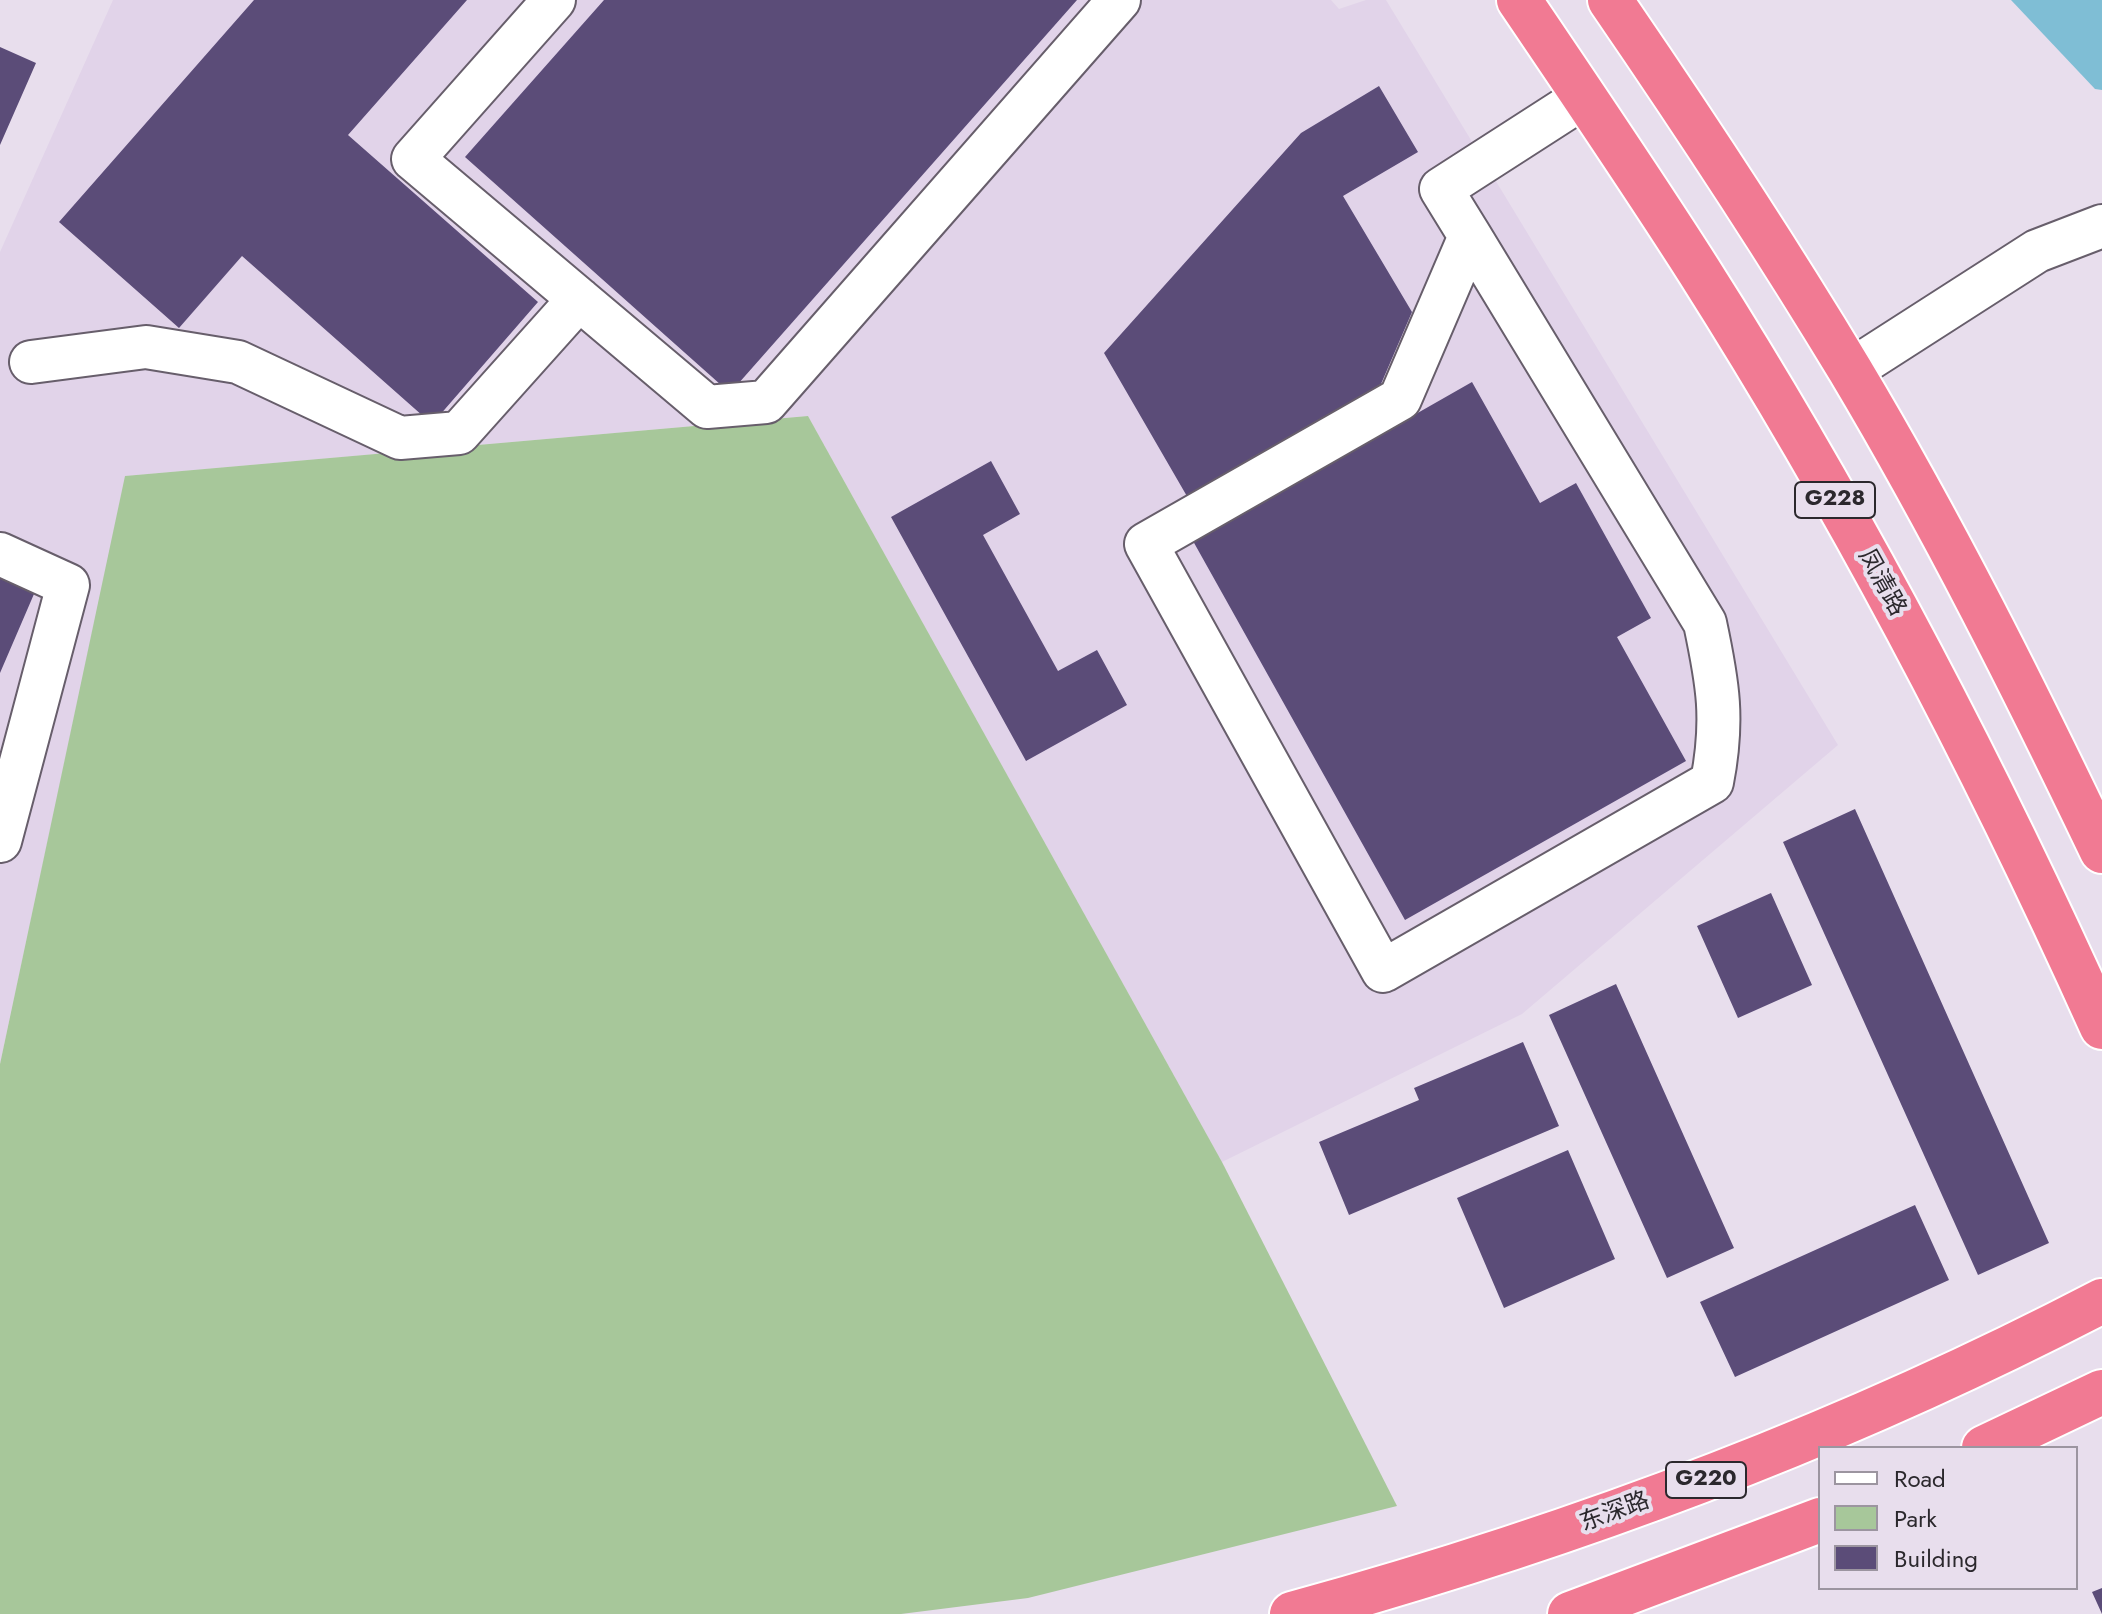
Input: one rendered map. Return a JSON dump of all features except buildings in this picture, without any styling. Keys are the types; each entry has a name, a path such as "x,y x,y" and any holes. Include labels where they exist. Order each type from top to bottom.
{"highway":[{"name":"凤清路","path":"1519,0 1700,273 1866,554 2039,887 2102,1027"},
{"name":"G228","path":"1610,0 1764,231 1850,371 2001,644 2102,851"},
{"name":"东深路","path":"1292,1614 1431,1576 1588,1524 1741,1467 1891,1404 2102,1301"},
{"path":"1988,1446 2102,1392"},
{"path":"1570,1614 1818,1521"}],"lane":[{"path":"554,0 413,159 707,407 766,402 1119,0"},
{"path":"1470,236 1400,399 1146,544 1383,971 1712,782 1721,735 1717,682 1705,623 1470,236 1441,189 1584,97"},
{"path":"1850,371 2037,251 2102,226"},
{"path":"31,362 146,347 238,362 400,438 459,433 579,299"},
{"path":"0,554 68,585 11,754 0,841"}],"shaded area":[{"path":"113,0 1331,0 1339,9 1366,0 1386,0 1838,745 1522,1014 1222,1162 808,416 126,476 0,1064 0,252"}],"green space":[{"path":"808,416 1222,1162 1397,1506 1028,1598 901,1614 0,1614 0,1064 125,476"}],"water":[{"path":"2011,0 2102,0 2102,90 2095,89"}]}
